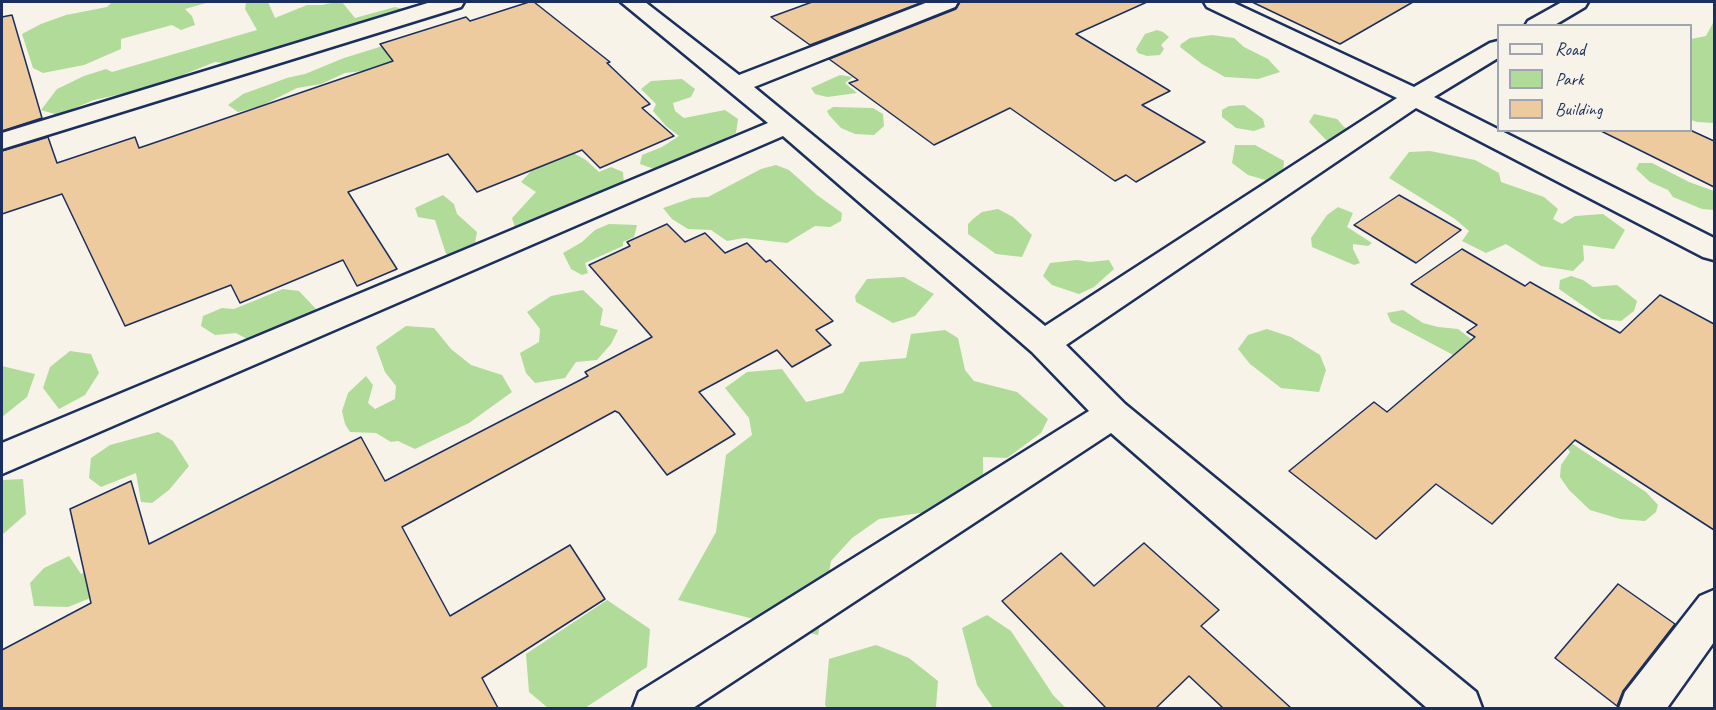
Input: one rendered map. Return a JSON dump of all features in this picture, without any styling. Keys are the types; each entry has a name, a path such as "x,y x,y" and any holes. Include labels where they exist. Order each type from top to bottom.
{"street":[{"path":"2,141 453,2"},
{"path":"632,2 786,125 1044,343 1113,414 1460,708"},
{"path":"736,85 947,2"},
{"path":"1215,2 1415,97 1714,250"},
{"path":"1539,24 1577,2"},
{"path":"1044,343 1415,97 1497,49"},
{"path":"2,459 786,125"},
{"path":"669,704 1113,414"},
{"path":"1641,708 1714,609"}],"green space":[{"path":"112,2 210,2 185,9 192,16 195,25 181,30 172,25 121,39 121,49 84,65 43,73 33,68 22,34 66,15 107,7"},
{"path":"246,2 268,2 275,18 307,5 336,2 342,2 355,18 395,7 407,10 404,26 389,31 380,25 241,65 215,62 185,74 179,84 151,93 135,91 94,100 58,115 41,110 57,89 84,76 106,69 112,72 257,30 245,9"},
{"path":"1714,21 1714,123 1692,120 1692,39 1706,36"},
{"path":"1157,30 1169,37 1161,45 1164,49 1160,55 1147,56 1138,53 1136,49 1145,34"},
{"path":"1212,35 1234,38 1244,47 1268,59 1280,72 1258,79 1225,77 1202,64 1180,47 1190,38"},
{"path":"434,37 366,78 362,71 345,73 321,84 297,88 261,106 238,112 228,105 243,94 305,74 344,58 389,44"},
{"path":"840,75 853,77 845,83 857,93 827,97 815,94 811,88"},
{"path":"682,79 695,89 691,97 673,103 675,111 684,118 725,110 738,119 736,133 726,138 731,144 657,170 640,164 642,155 662,147 679,136 666,126 653,111 656,104 641,89 651,81"},
{"path":"1244,105 1263,119 1265,127 1254,131 1236,128 1222,117 1222,110 1229,106"},
{"path":"833,107 873,108 883,114 884,126 874,135 855,134 841,128 829,115 827,111"},
{"path":"1314,114 1337,119 1344,127 1363,135 1339,144 1326,140 1309,122"},
{"path":"1235,145 1255,145 1284,161 1283,173 1269,181 1248,175 1232,163"},
{"path":"577,149 575,154 599,172 611,167 623,172 624,184 517,234 512,218 536,192 521,182 533,169"},
{"path":"1430,151 1475,160 1499,173 1501,182 1544,197 1558,209 1553,219 1562,224 1575,216 1603,214 1625,230 1614,249 1583,245 1584,260 1573,271 1541,266 1506,244 1486,253 1462,241 1469,231 1455,219 1389,178 1409,152"},
{"path":"1639,163 1652,163 1689,182 1714,191 1714,210 1702,209 1673,197 1668,190 1650,182 1636,169"},
{"path":"776,165 789,170 842,213 841,221 830,227 815,226 787,243 744,238 727,241 711,230 688,229 672,219 663,208 692,198 708,197 761,169"},
{"path":"443,195 454,204 457,214 477,232 474,249 460,257 446,254 435,220 418,217 415,208"},
{"path":"1338,207 1353,213 1347,227 1372,243 1368,246 1353,244 1360,263 1354,265 1312,247 1311,238 1327,215"},
{"path":"998,209 1013,217 1032,235 1022,257 996,254 968,234 968,224 973,219 982,212"},
{"path":"609,224 637,225 634,237 623,242 623,246 585,263 588,273 582,275 571,269 563,253 582,242 595,230"},
{"path":"1077,260 1090,262 1109,260 1114,269 1094,287 1079,294 1052,285 1043,276 1050,263"},
{"path":"1571,276 1593,287 1617,285 1637,301 1634,311 1621,321 1602,319 1559,289 1560,280"},
{"path":"904,277 934,294 915,316 893,323 856,302 855,296 867,279"},
{"path":"283,289 299,291 316,309 302,326 249,340 236,333 215,335 201,326 203,316 222,308 234,309"},
{"path":"583,290 603,309 600,325 618,330 611,344 597,360 576,362 565,378 535,383 526,373 520,353 539,342 540,329 527,312 551,296"},
{"path":"1403,310 1423,323 1458,329 1488,352 1457,357 1391,322 1387,313"},
{"path":"406,326 434,328 451,349 471,365 502,375 512,392 469,423 415,449 398,441 391,442 376,433 350,432 345,424 342,411 348,393 366,376 373,385 368,403 375,409 395,399 396,386 385,372 376,347"},
{"path":"1267,329 1291,337 1320,355 1326,370 1319,392 1281,388 1250,364 1238,349 1248,335"},
{"path":"945,330 958,338 965,370 974,381 1017,392 1048,419 1041,433 1007,458 983,457 984,521 920,513 879,519 852,538 831,561 818,635 678,600 716,532 726,455 752,435 749,418 725,388 747,372 782,369 806,402 843,393 860,362 906,358 911,334"},
{"path":"70,351 91,354 99,373 85,395 59,409 43,388 50,367"},
{"path":"2,366 35,374 27,397 2,417"},
{"path":"158,432 173,441 189,466 169,490 152,503 141,502 136,473 101,487 89,478 91,458 110,445"},
{"path":"1568,441 1646,492 1658,505 1656,512 1645,521 1620,519 1590,510 1569,490 1560,477 1561,465 1570,452 1566,446"},
{"path":"23,479 26,514 2,535 2,480"},
{"path":"69,556 81,574 109,562 108,591 68,607 34,606 30,583 44,568"},
{"path":"607,600 650,629 647,667 585,708 548,708 529,692 526,654"},
{"path":"987,615 1011,631 1053,695 1066,708 993,708 977,685 962,628"},
{"path":"876,645 909,658 938,681 936,707 827,708 825,705 829,659"}],"building":[{"path":"534,2 610,62 607,63 650,104 642,108 674,136 600,168 582,150 477,192 448,154 348,192 397,269 357,286 343,260 240,303 231,285 125,326 62,194 2,214 2,151 48,137 57,163 135,137 139,148 393,61 380,44 466,17 470,21"},
{"path":"812,2 923,2 810,45 771,17"},
{"path":"960,2 1147,2 1076,34 1170,91 1142,105 1205,142 1136,182 1126,175 1115,181 1010,108 934,145 849,83 858,80 829,59 956,9"},
{"path":"1252,2 1413,2 1340,44"},
{"path":"12,15 42,118 2,131 2,17"},
{"path":"1692,131 1714,141 1714,187 1603,132"},
{"path":"1399,195 1461,230 1416,263 1354,225"},
{"path":"667,224 685,242 705,233 725,253 747,243 766,262 770,260 833,321 816,330 831,345 792,367 777,350 699,392 735,434 667,475 619,413 615,411 402,527 450,616 570,545 605,599 482,678 498,708 2,708 2,650 91,603 70,509 131,481 149,544 361,437 385,481 588,376 585,372 652,337 589,265 630,246 627,242"},
{"path":"1462,249 1525,286 1530,282 1620,333 1660,295 1714,324 1714,530 1575,440 1492,524 1436,484 1376,539 1289,471 1374,402 1387,412 1475,337 1467,332 1477,325 1411,284"},
{"path":"1144,543 1219,610 1201,626 1291,708 1223,708 1189,676 1156,708 1106,708 1002,601 1061,553 1094,586"},
{"path":"1618,584 1675,624 1623,691 1617,706 1555,658"}]}
